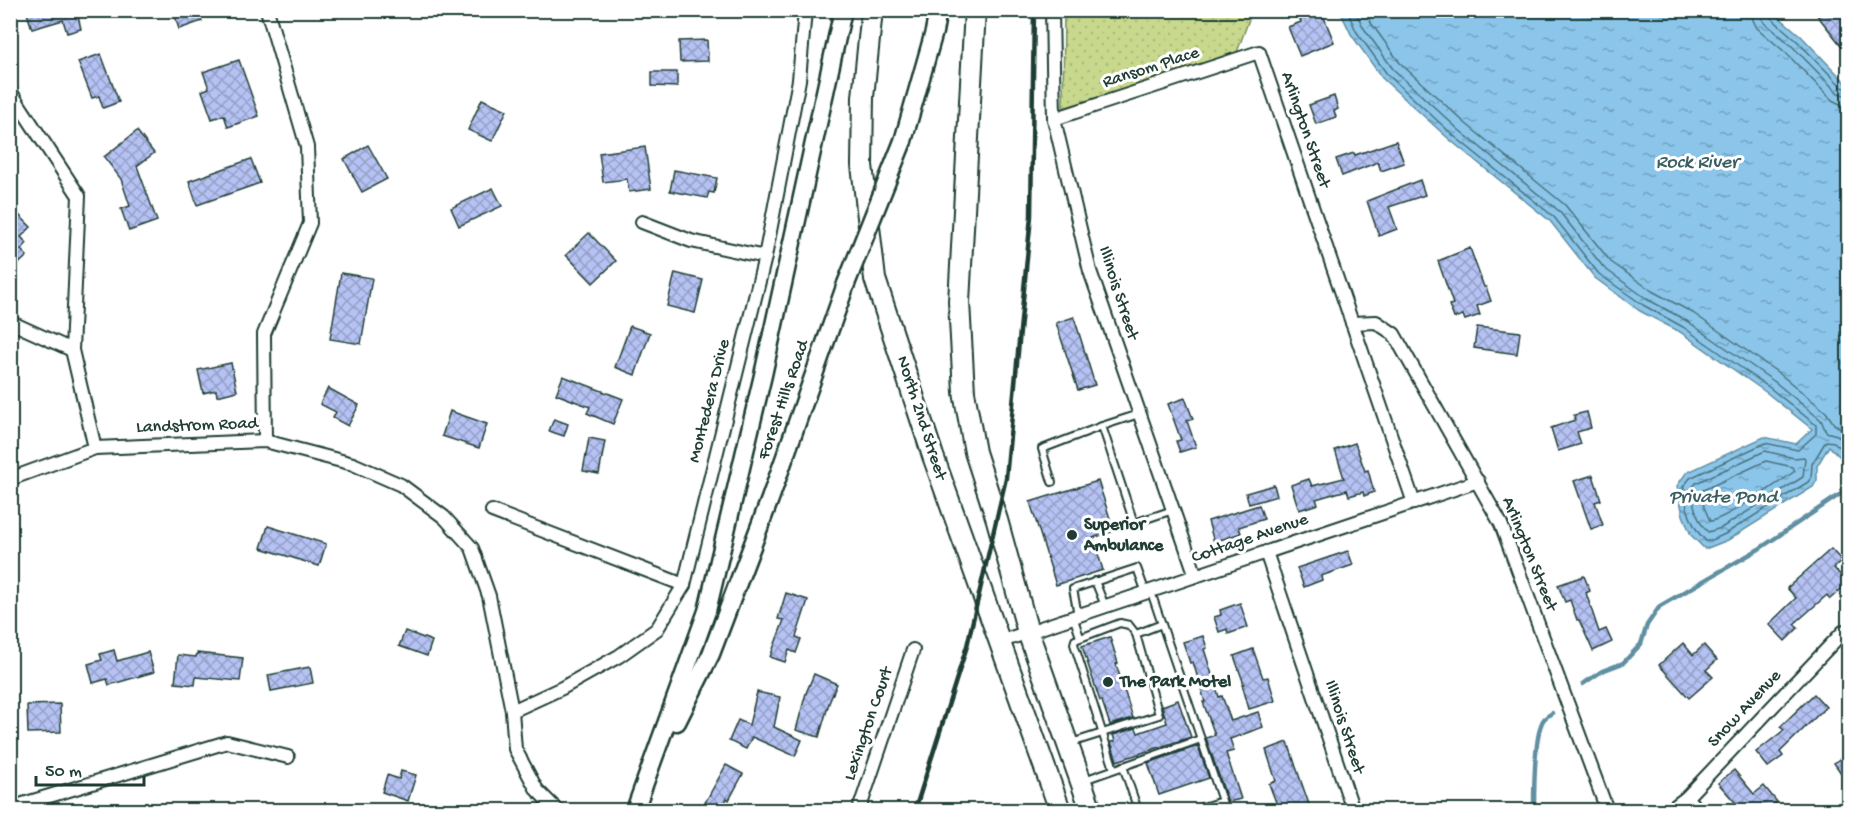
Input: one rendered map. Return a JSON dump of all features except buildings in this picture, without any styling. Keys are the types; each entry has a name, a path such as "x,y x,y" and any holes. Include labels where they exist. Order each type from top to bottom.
{"main road":[{"name":"North 2nd Street","path":"872,10 862,97 862,165 875,279 933,456 1059,810"},
{"path":"975,10 959,302 964,392 975,452 997,520 1028,632 1092,810"}],"street":[{"path":"266,441 264,334 310,223 307,147 267,10"},
{"name":"Montedera Drive","path":"512,711 562,688 619,656 657,630 684,585 765,257 799,80 805,10"},
{"name":"Forest Hills Road","path":"635,810 707,611 843,10"},
{"name":"Forest Hills Road","path":"641,792 711,654 770,499 846,284 903,141 934,32 938,10"},
{"name":"Illinois Street","path":"1052,10 1054,119 1090,271 1196,576"},
{"name":"Ransom Place","path":"1054,119 1259,52"},
{"name":"Arlington Street","path":"1259,52 1414,502"},
{"path":"10,91 79,196 72,350 94,448"},
{"path":"642,222 691,241 765,257"},
{"name":"Arlington Street","path":"1352,323 1376,321 1394,334 1501,524 1607,810"},
{"path":"10,322 72,350"},
{"name":"Landstrom Road","path":"10,478 94,448 266,441 353,464 401,485 444,517 472,548 489,596 512,711 514,749 537,790 557,810"},
{"name":"Cottage Avenue","path":"999,642 1478,481"},
{"path":"492,511 684,585"},
{"name":"Illinois Street","path":"1266,552 1353,810"},
{"name":"Snow Avenue","path":"1670,810 1686,798 1846,633"},
{"name":"Lexington Court","path":"859,810 914,650"},
{"path":"10,808 227,742 288,757"},
{"path":"1686,798 1698,810"}],"lane":[{"path":"1052,482 1042,449 1139,414"},
{"path":"1102,426 1134,523 1173,510"},
{"path":"1080,637 1072,589 1137,568 1162,624 1225,810"},
{"path":"1095,581 1105,606"},
{"path":"1068,744 1102,733 1159,715 1136,634 1129,625 1120,622 1080,637 1075,640 1074,644 1102,733 1114,769"},
{"path":"1136,634 1162,624"},
{"path":"1081,782 1201,739"},
{"path":"1123,766 1138,810"},
{"path":"1192,810 1222,801"}],"green space":[{"path":"1064,11 1252,11 1236,55 1063,108"}],"water":[{"name":"Rock River","path":"1340,11 1772,11 1801,36 1848,85 1848,465 1829,446 1817,466 1817,480 1813,487 1728,540 1705,549 1691,535 1683,515 1677,486 1686,473 1764,437 1796,444 1812,429 1767,393 1680,332 1640,311 1595,278 1550,221 1450,140 1382,78 1351,34"}],"waterway":[{"path":"1583,684 1602,671 1623,663 1641,644 1647,625 1660,606 1759,549 1848,489"},
{"path":"1534,810 1538,736 1544,719 1552,713"}],"railway":[{"path":"915,810 967,646 1006,478 1031,216 1034,10"}],"place":[{"name":"Superior Ambulance","path":"1072,535"},
{"name":"The Park Motel","path":"1108,682"}],"water label":[{"name":"Private Pond","path":"1723,498"}]}
